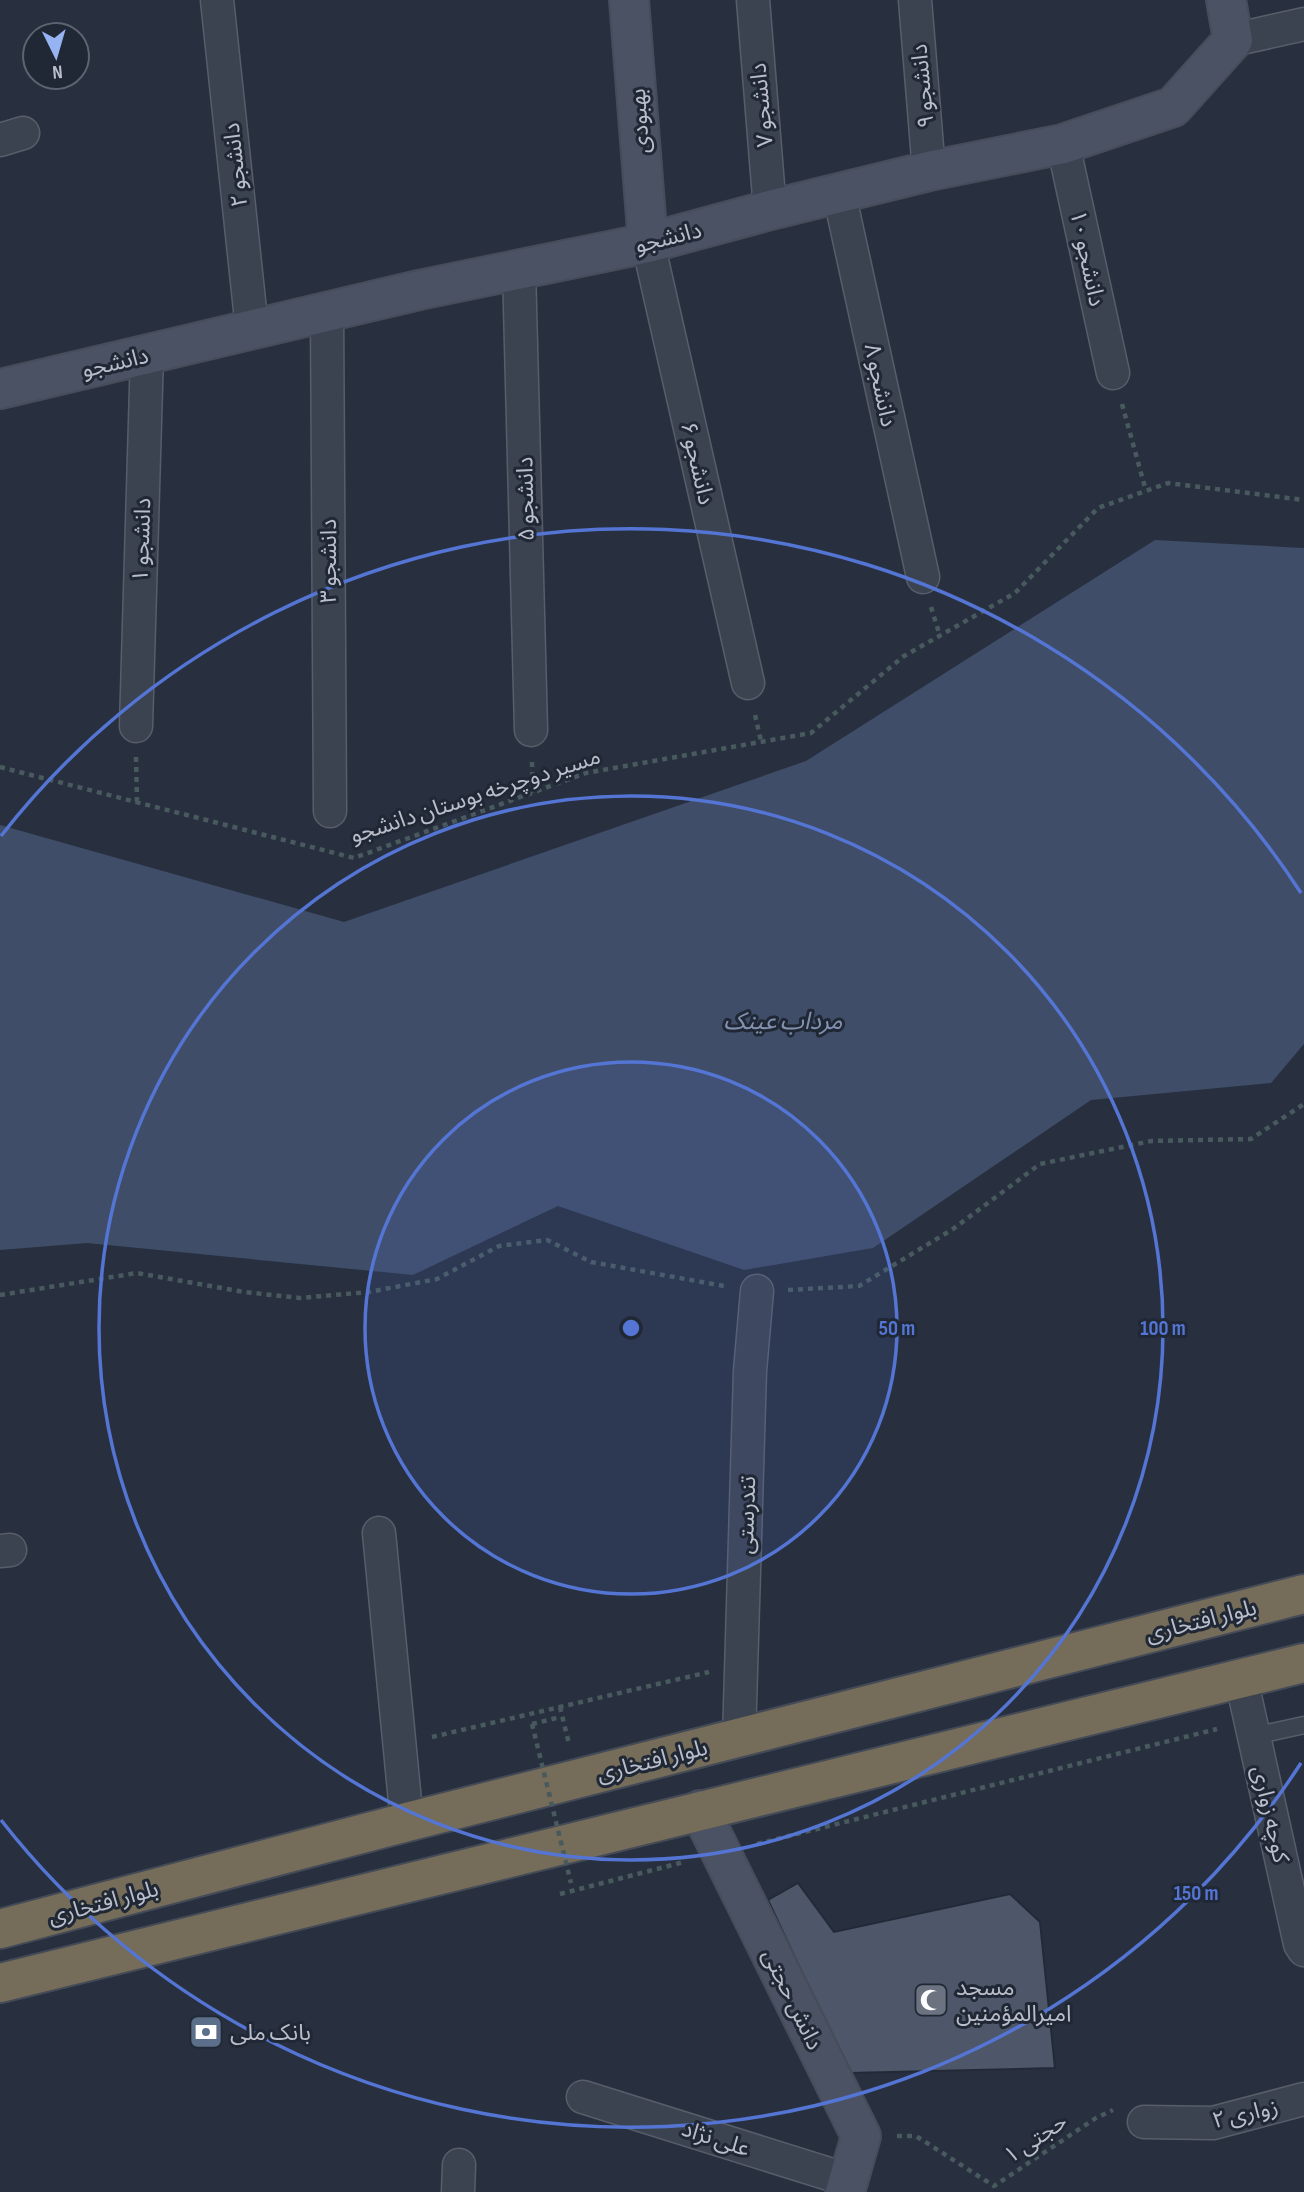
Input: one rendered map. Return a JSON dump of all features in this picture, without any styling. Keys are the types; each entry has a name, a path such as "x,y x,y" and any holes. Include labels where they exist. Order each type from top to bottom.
{"highway":[{"name":"بلوار افتخاری","path":"0,1928 1304,1594"},
{"path":"0,1983 1304,1663"}],"street":[{"name":"دانشجو ۲","path":"218,0 252,329"},
{"name":"بهبودی","path":"629,0 648,243"},
{"name":"دانشجو ۷","path":"753,0 770,210"},
{"name":"دانشجو ۹","path":"915,0 929,172"},
{"path":"1226,0 1233,40 1304,24"},
{"name":"دانشجو","path":"0,389 519,268 648,243 839,193 1063,144 1173,107 1233,40"},
{"name":"دانشجو ۱۰","path":"1063,144 1113,373"},
{"name":"دانشجو ۸","path":"839,193 923,577"},
{"name":"دانشجو ۶","path":"648,243 748,682"},
{"name":"دانشجو ۵","path":"519,268 531,730"},
{"name":"دانشجو ۳","path":"327,312 330,811"},
{"name":"دانشجو ۱","path":"136,726 147,354"},
{"name":"تندرستی","path":"739,1738 750,1371 757,1292"},
{"path":"379,1533 407,1822"},
{"name":"کوچه زواری","path":"1241,1678 1300,1944 1304,1950"},
{"name":"دانش حجتی","path":"700,1810 861,2136"},
{"name":"علی نژاد","path":"583,2097 846,2186"},
{"name":"زواری ۲","path":"1144,2122 1213,2123 1304,2099"},
{"path":"846,2186 861,2136"}],"lane":[{"path":"1252,1728 1304,1726"}],"path":[{"path":"1113,373 1146,491"},
{"name":"مسیر دوچرخه بوستان دانشجو","path":"0,766 354,858 586,773 811,733 904,656 1015,593 1098,508 1168,483 1304,500"},
{"path":"136,726 137,802"},
{"path":"0,1295 136,1273 244,1293 300,1298 369,1292 437,1279 499,1246 547,1240 591,1262 757,1292 859,1286 953,1229 1040,1164 1151,1141 1251,1139 1304,1104"},
{"path":"400,1745 741,1664"},
{"path":"560,1707 561,1717 532,1724 571,1883 560,1894 721,1853 1252,1728"},
{"name":"حجتی ۱","path":"861,2136 916,2136 994,2186 1096,2118 1133,2101 1144,2122"}],"water":[{"name":"مرداب عینک","path":"1155,540 1304,548 1304,1044 1271,1083 1091,1100 873,1248 744,1270 558,1206 413,1275 87,1243 0,1250 0,825 344,922 806,761"}],"building":[{"name":"مسجد امیرالمؤمنین","path":"798,1883 834,1932 1010,1894 1040,1922 1055,2068 849,2073 768,1900"}],"place":[{"name":"مسجد امیرالمؤمنین","path":"931,2000"},
{"name":"بانک ملی","path":"206,2032"}]}
